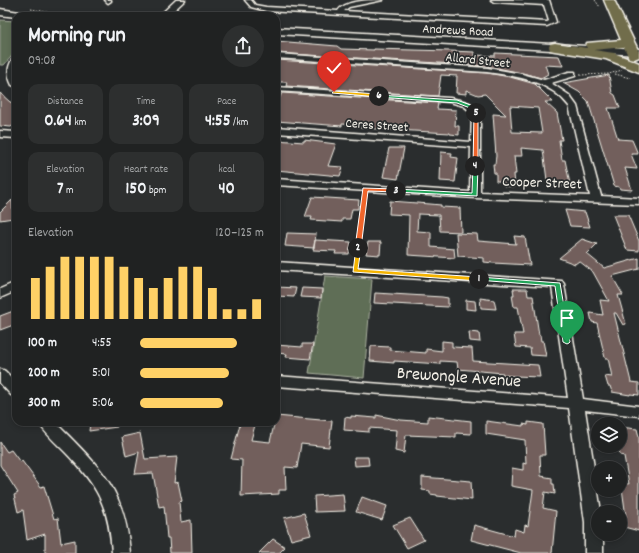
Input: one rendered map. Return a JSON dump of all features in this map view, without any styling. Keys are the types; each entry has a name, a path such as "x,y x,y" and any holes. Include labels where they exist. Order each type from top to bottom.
{"highway":[{"path":"609,0 639,64"},
{"path":"620,0 633,25"},
{"path":"555,48 633,49"},
{"path":"555,48 609,56 639,68"}],"main road":[{"path":"168,12 181,0"},
{"path":"0,12 27,12"},
{"name":"Andrews Road","path":"280,31 555,48"}],"street":[{"path":"248,0 252,8 271,10 553,24 547,1 494,0"},
{"path":"340,13 343,7 347,5 380,0"},
{"name":"Allard Street","path":"280,56 492,70 543,82 563,94 573,106 596,199"},
{"path":"543,82 576,74"},
{"path":"280,88 461,102 472,107 476,113 475,195"},
{"name":"Ceres Street","path":"280,130 475,145"},
{"path":"0,135 12,135"},
{"name":"Cooper Street","path":"280,182 475,195 639,201"},
{"path":"280,266 558,284 594,522 594,553"},
{"path":"0,294 12,288"},
{"path":"0,374 12,387"},
{"name":"Brewongle Avenue","path":"280,381 576,404 639,411"},
{"path":"50,426 96,475 108,492 114,503 118,520 121,553"}],"path":[{"path":"576,74 614,73 624,70"},
{"path":"614,73 630,78"},
{"path":"355,271 365,189"}],"green space":[{"path":"0,20 12,21 12,56 4,65 0,65"},
{"path":"325,276 372,279 364,378 309,373"}],"building":[{"path":"280,41 337,46 341,49 474,52 474,55 495,56 495,53 559,56 563,66 545,65 548,74 541,78 487,66 280,53"},
{"path":"280,60 487,73 510,77 535,84 553,102 545,102 557,113 562,140 559,140 562,160 565,160 570,184 561,184 562,187 550,186 549,180 547,180 543,150 521,148 522,156 514,156 516,174 514,174 515,187 504,186 503,181 496,181 496,173 494,173 493,164 495,164 496,156 493,114 506,115 485,94 478,95 466,90 466,94 456,93 457,76 441,75 438,96 286,86 287,82 280,82","holes":["510,106 538,108 542,133 512,132"]},
{"path":"609,75 612,93 615,95 620,108 608,108 618,139 632,140 638,154 631,154 637,169 625,168 632,190 620,189 619,187 614,186 588,101 579,92 563,83"},
{"path":"0,93 12,103 12,126 0,126"},
{"path":"282,93 438,103 437,109 456,110 455,126 459,126 459,135 450,133 360,128 361,125 342,124 342,126 280,121 280,97"},
{"path":"280,140 304,142 304,140 336,144 328,166 343,167 340,176 280,170"},
{"path":"389,148 404,148 398,179 383,177"},
{"path":"441,152 452,153 451,157 458,158 455,182 440,181"},
{"path":"312,197 359,200 358,209 352,209 350,219 342,219 342,222 311,220 312,217 305,217"},
{"path":"12,200 12,218 0,220 0,212"},
{"path":"390,201 460,208 461,232 440,231 439,215 418,214 417,231 431,232 431,247 454,249 455,258 408,255 409,215 389,214"},
{"path":"565,210 585,212 590,227 570,226"},
{"path":"613,215 628,215 639,241 639,251 627,250"},
{"path":"287,233 316,234 314,248 285,246"},
{"path":"456,233 477,234 478,241 516,244 514,236 525,237 530,265 484,262 484,258 458,256"},
{"path":"582,239 597,244 587,254 604,268 639,258 639,269 612,276 623,295 618,295 626,324 623,325 616,313 614,313 631,382 639,383 639,395 612,392 610,386 608,386 605,376 612,377 608,358 605,358 597,323 592,322 590,313 603,315 600,300 609,301 593,272 579,261 575,264 559,258"},
{"path":"315,240 351,242 349,254 335,254 336,251 313,250"},
{"path":"368,242 381,242 380,255 366,254"},
{"path":"280,287 296,288 294,297 280,296"},
{"path":"302,288 322,289 321,298 300,297"},
{"path":"513,289 527,289 528,296 533,296 539,335 541,341 543,341 546,356 531,355 530,348 516,347 514,334 523,334 518,307 514,307 512,295 514,295"},
{"path":"375,293 448,298 448,307 374,303"},
{"path":"480,298 494,300 496,309 481,308"},
{"path":"466,300 475,301 476,310 466,309"},
{"path":"12,312 12,326 0,330 0,316"},
{"path":"469,332 479,333 480,342 470,341"},
{"path":"442,341 452,342 452,347 472,348 473,361 538,365 540,377 503,375 503,373 458,369 457,362 440,361 440,364 370,361 371,346 390,347 390,350 426,353 426,349 442,351"},
{"path":"302,344 313,344 310,359 286,357 287,354 280,353 280,345 302,347"},
{"path":"376,415 401,420 428,422 428,416 471,421 471,434 456,433 456,437 406,435 404,453 395,451 397,430 369,428 369,432 344,430 345,417 376,418"},
{"path":"280,416 332,421 329,447 301,444 297,468 285,467 286,490 279,490 279,494 241,496 242,460 231,459 239,426 255,426 251,440 270,442 274,426 280,426"},
{"path":"486,421 523,426 523,424 528,425 528,422 543,424 545,455 540,455 541,476 552,478 555,494 545,492 543,508 556,511 552,553 521,553 471,540 474,525 514,536 515,529 524,532 525,525 528,526 533,490 511,486 512,468 523,470 523,463 526,464 525,440 486,434"},
{"path":"90,426 117,427 89,431"},
{"path":"627,428 637,429 639,437 639,531 627,528 627,505 624,505 623,497 627,497 627,484 629,484 627,461 625,461 624,456 620,455 620,453 627,453"},
{"path":"140,433 145,459 177,457 174,483 178,482 182,501 179,502 181,522 191,520 192,553 170,553 164,506 159,507 153,473 135,474 139,452 126,456 122,437"},
{"path":"0,442 7,452 11,450 20,462 22,461 41,487 44,486 54,519 58,518 61,543 75,540 75,553 45,553 45,534 27,540 23,510 18,512 14,495 18,493 0,465"},
{"path":"354,457 368,457 369,465 355,466"},
{"path":"422,477 471,481 472,500 430,494 430,491 422,490"},
{"path":"343,494 345,511 315,512 314,496"},
{"path":"362,497 387,506 382,520 356,512"},
{"path":"304,513 311,535 291,540 284,518"},
{"path":"410,518 424,540 407,548 393,525"},
{"path":"273,539 285,547 279,553 259,553"}],"route":[{"path":"334,92 461,102 469,105 476,113 475,195 365,189 355,271 558,284 567,342"}]}
